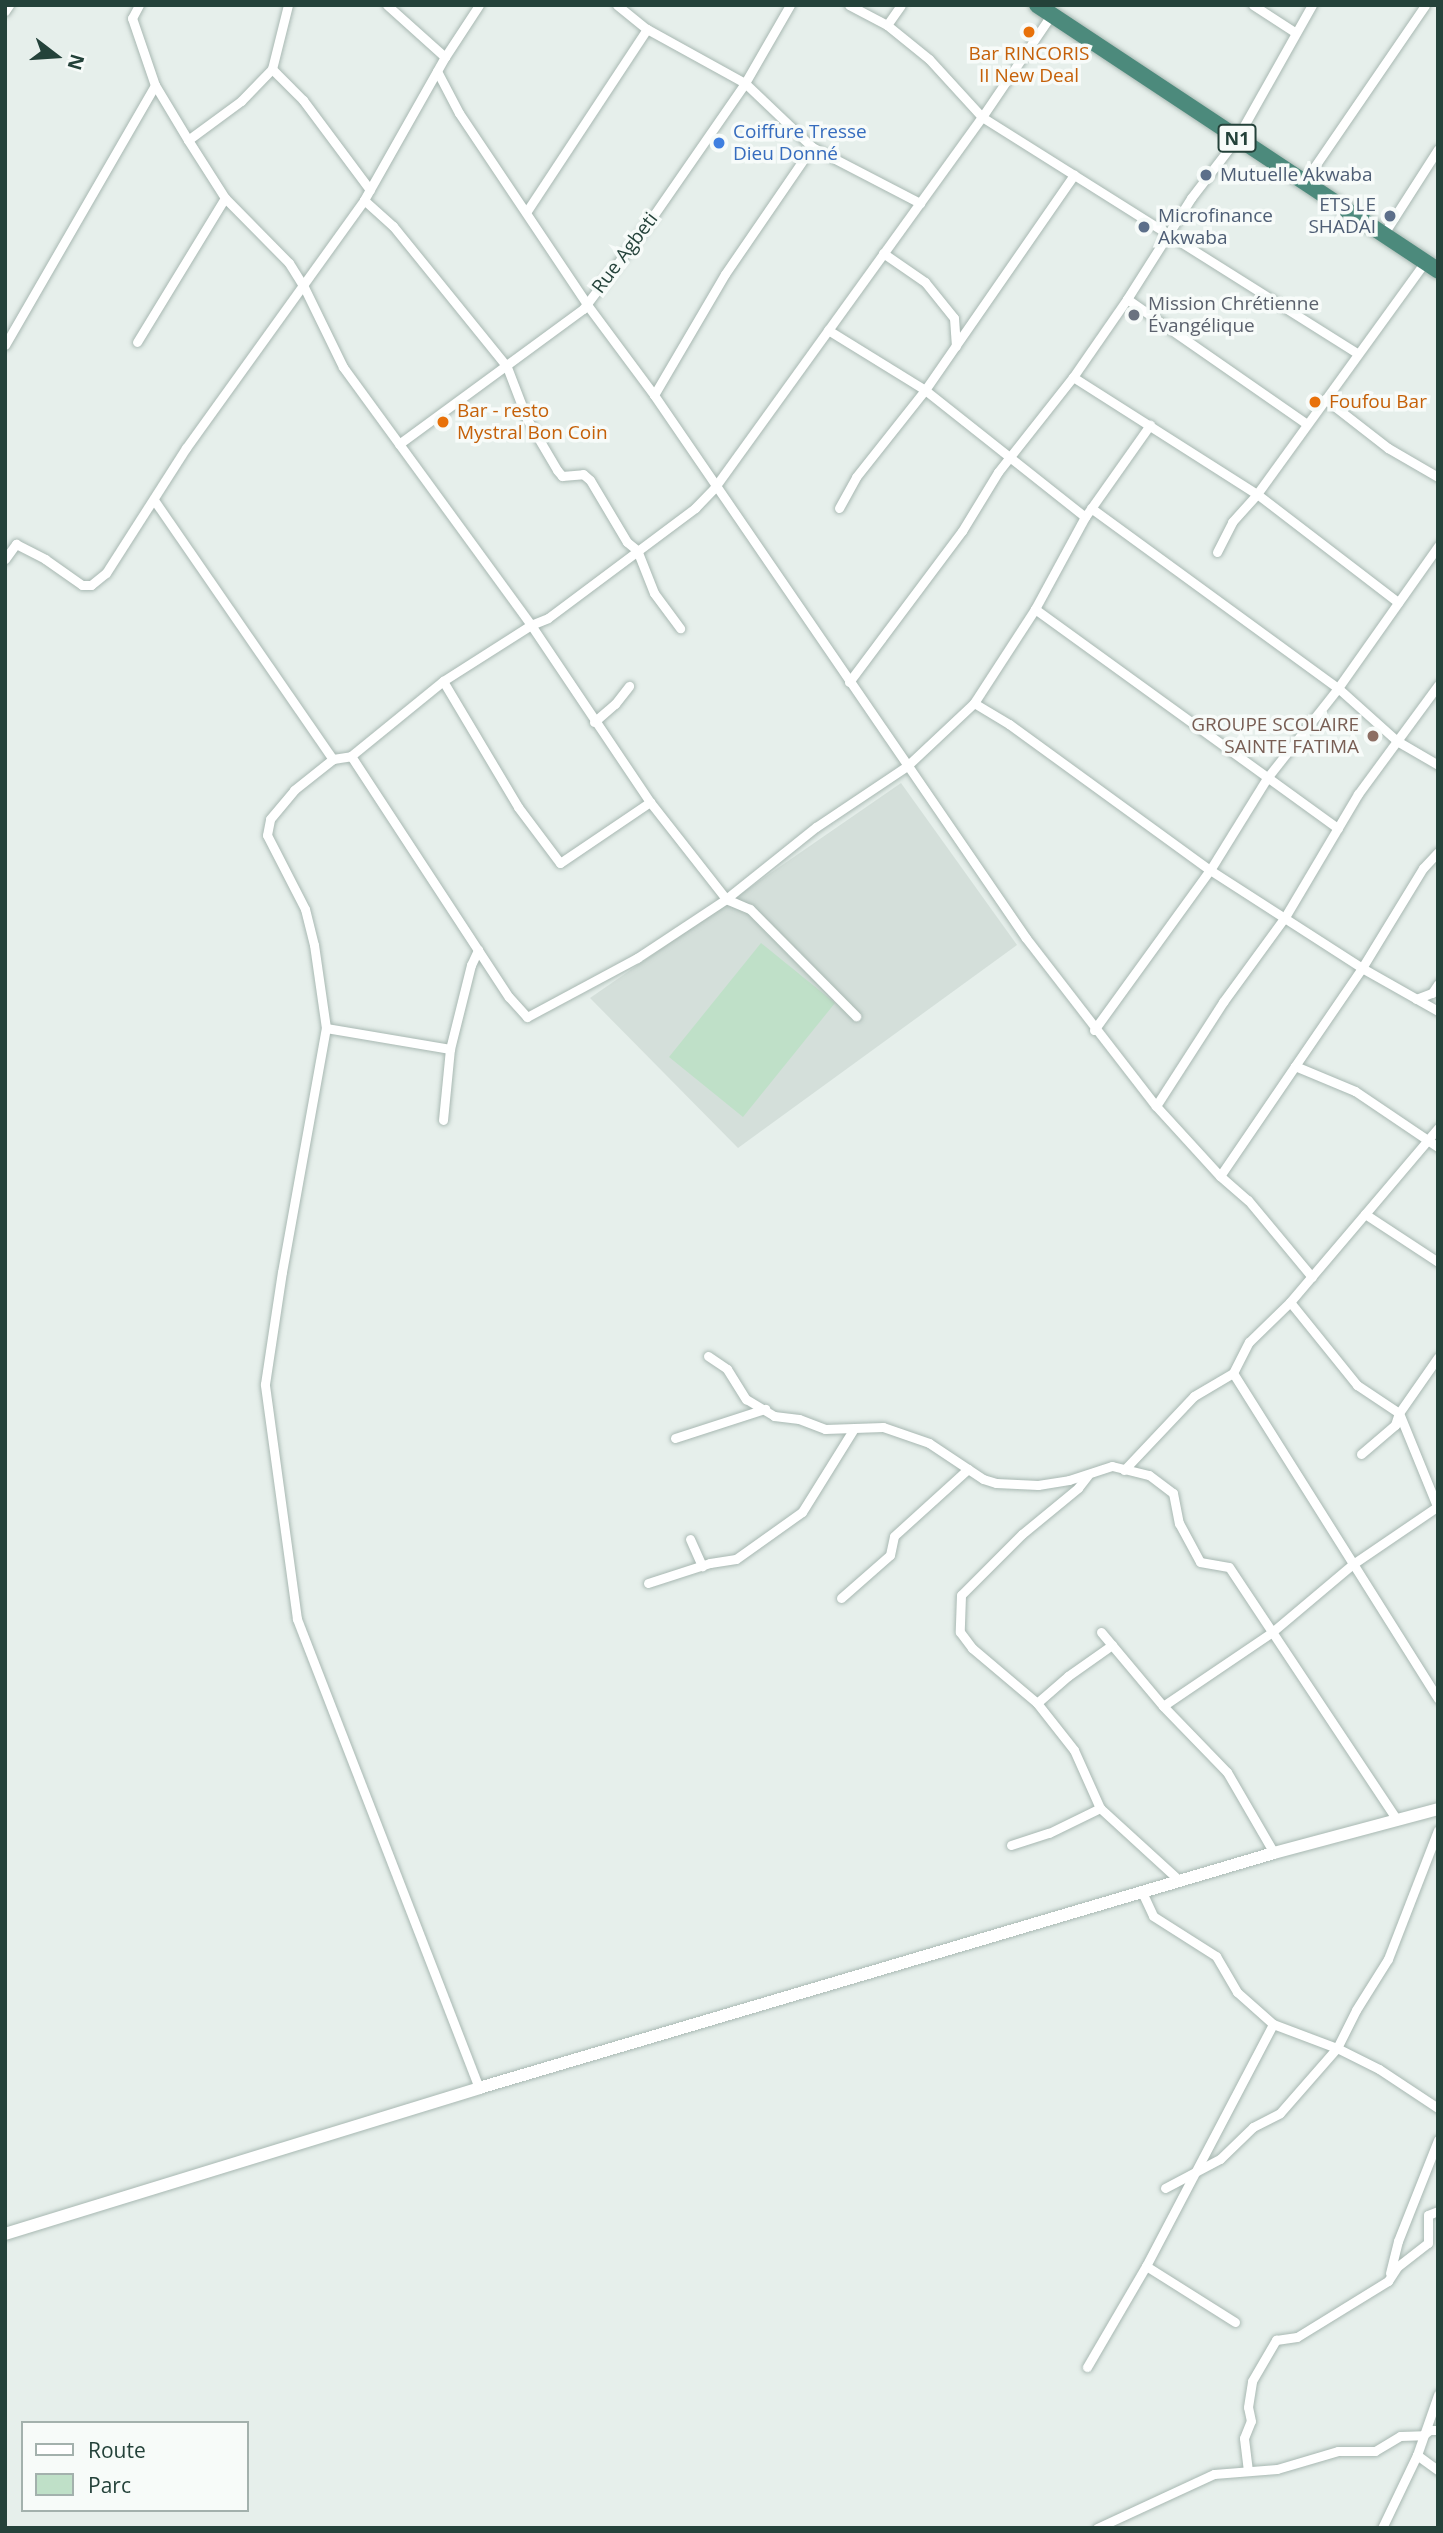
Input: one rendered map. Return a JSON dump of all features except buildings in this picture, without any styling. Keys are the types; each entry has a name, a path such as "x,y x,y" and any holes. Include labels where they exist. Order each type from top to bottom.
{"highway":[{"name":"N1","path":"1037,5 1431,266"}],"street":[{"path":"5,11 9,5"},
{"path":"139,5 132,18 155,85 187,140 225,198 289,263 303,285 343,367 531,625 650,802 726,899 750,909 856,1016"},
{"path":"187,140 241,101 272,69 288,5"},
{"path":"387,5 444,57"},
{"path":"5,559 16,544 45,559 82,586 91,585 106,572 186,448 364,200 444,57 479,5"},
{"path":"617,5 647,29 745,83 812,146 920,203"},
{"name":"Rue Agbeti","path":"399,444 507,368 587,304 745,83 790,5"},
{"path":"849,5 887,25 929,59 982,117 1357,353"},
{"path":"887,25 901,5"},
{"path":"1253,5 1296,33"},
{"path":"849,682 962,531 998,472 1073,377 1191,198 1237,138 1312,5"},
{"path":"1304,182 1425,5"},
{"path":"479,2088 301,1635 281,1519 265,1384 282,1272 326,1028 314,945 305,909 267,835 270,819 293,790 333,759 351,756 443,681 531,625 548,618 695,508 715,487 982,117 1051,15"},
{"path":"527,211 647,29"},
{"path":"272,69 303,100 370,190"},
{"path":"437,71 459,113 587,304 654,395 1026,938 1094,1030 1156,1106 1220,1176 1248,1200 1312,1277"},
{"path":"5,345 155,85"},
{"path":"654,395 725,274 812,146"},
{"path":"1383,234 1438,149"},
{"path":"839,509 856,477 925,390 1074,175"},
{"path":"137,341 225,198"},
{"path":"364,200 393,226 507,368 527,419 557,470 562,476 583,474 590,480 627,542 637,550 654,593 680,628"},
{"path":"883,253 925,282 954,318 956,346"},
{"path":"1217,552 1232,522 1257,494 1357,353 1431,266"},
{"path":"1126,299 1307,424"},
{"path":"828,330 925,390 1085,517"},
{"path":"1073,377 1257,494 1398,602"},
{"path":"1325,399 1388,448 1438,477"},
{"path":"351,756 478,950 527,1017 637,958 726,899 816,827 907,766 974,703 1034,610 1085,517 1150,425"},
{"path":"154,500 333,759"},
{"path":"1091,508 1338,688 1398,741 1438,765"},
{"path":"1094,1030 1210,870 1266,778 1338,688 1438,546"},
{"path":"1034,610 1338,828"},
{"path":"443,681 518,807 560,863 650,802"},
{"path":"1156,1106 1223,1002 1285,917 1358,794 1438,685"},
{"path":"594,722 615,704 629,686"},
{"path":"974,703 1009,724 1210,870 1362,968 1438,1011"},
{"path":"1220,1176 1362,968 1423,868 1438,852"},
{"path":"443,1120 450,1049 471,965 478,950"},
{"path":"1416,999 1432,993 1438,984"},
{"path":"326,1028 450,1049"},
{"path":"1296,1066 1355,1091 1438,1147"},
{"path":"1125,1469 1194,1396 1233,1373 1249,1342 1290,1302 1438,1128"},
{"path":"1365,1214 1438,1262"},
{"path":"1163,1706 1271,1633 1353,1564 1437,1506 1399,1413 1357,1385 1290,1302"},
{"path":"708,1356 727,1369 746,1399 774,1416 799,1419 825,1429 883,1427 929,1443 983,1479 1020,1487 1069,1480 1112,1466 1149,1475 1172,1493 1179,1523 1200,1562 1229,1567 1397,1820"},
{"path":"1361,1454 1395,1425 1399,1413 1438,1357"},
{"path":"1233,1373 1438,1699"},
{"path":"675,1438 765,1409"},
{"path":"648,1583 702,1566 736,1559 802,1512 853,1430"},
{"path":"841,1598 890,1555 894,1536 968,1469"},
{"path":"1089,1474 1078,1488 1022,1534 961,1595 958,1615 960,1632 972,1648 1037,1703 1074,1750 1101,1808 1180,1881"},
{"path":"690,1539 702,1566"},
{"path":"1101,1632 1163,1706 1227,1772 1274,1853"},
{"path":"1037,1703 1068,1676 1112,1645"},
{"path":"1011,1845 1049,1833 1101,1808"},
{"path":"5,2234 479,2088 1274,1853 1438,1809"},
{"path":"1165,2188 1220,2159 1253,2127 1280,2113 1337,2048 1356,2010 1388,1959 1438,1830"},
{"path":"1142,1892 1153,1916 1216,1956 1237,1992 1273,2024 1337,2048 1379,2068 1438,2108"},
{"path":"1087,2367 1146,2266 1190,2177 1273,2024"},
{"path":"1388,2281 1398,2241 1438,2140"},
{"path":"1248,2471 1244,2438 1251,2421 1248,2407 1252,2381 1276,2340 1297,2337 1388,2281 1397,2267 1429,2243 1428,2215 1438,2211"},
{"path":"1146,2266 1235,2322"},
{"path":"1382,2528 1417,2455 1438,2395"},
{"path":"1097,2528 1213,2474 1294,2466 1338,2451 1375,2451 1400,2436 1423,2435 1430,2430 1438,2430"},
{"path":"1417,2455 1438,2470"}],"shaded area":[{"path":"901,783 1017,945 738,1148 590,998"}],"green space":[{"path":"761,943 835,1003 743,1117 669,1057"}],"place":[{"name":"Bar RINCORIS II New Deal","path":"1029,32"},
{"name":"Coiffure Tresse Dieu Donné","path":"719,143"},
{"name":"Mutuelle Akwaba","path":"1206,175"},
{"name":"ETS LE SHADAI","path":"1390,216"},
{"name":"Microfinance Akwaba","path":"1144,227"},
{"name":"Mission Chrétienne Évangélique","path":"1134,315"},
{"name":"Foufou Bar","path":"1315,402"},
{"name":"Bar - resto Mystral Bon Coin","path":"443,422"},
{"name":"GROUPE SCOLAIRE SAINTE FATIMA","path":"1373,736"}]}
